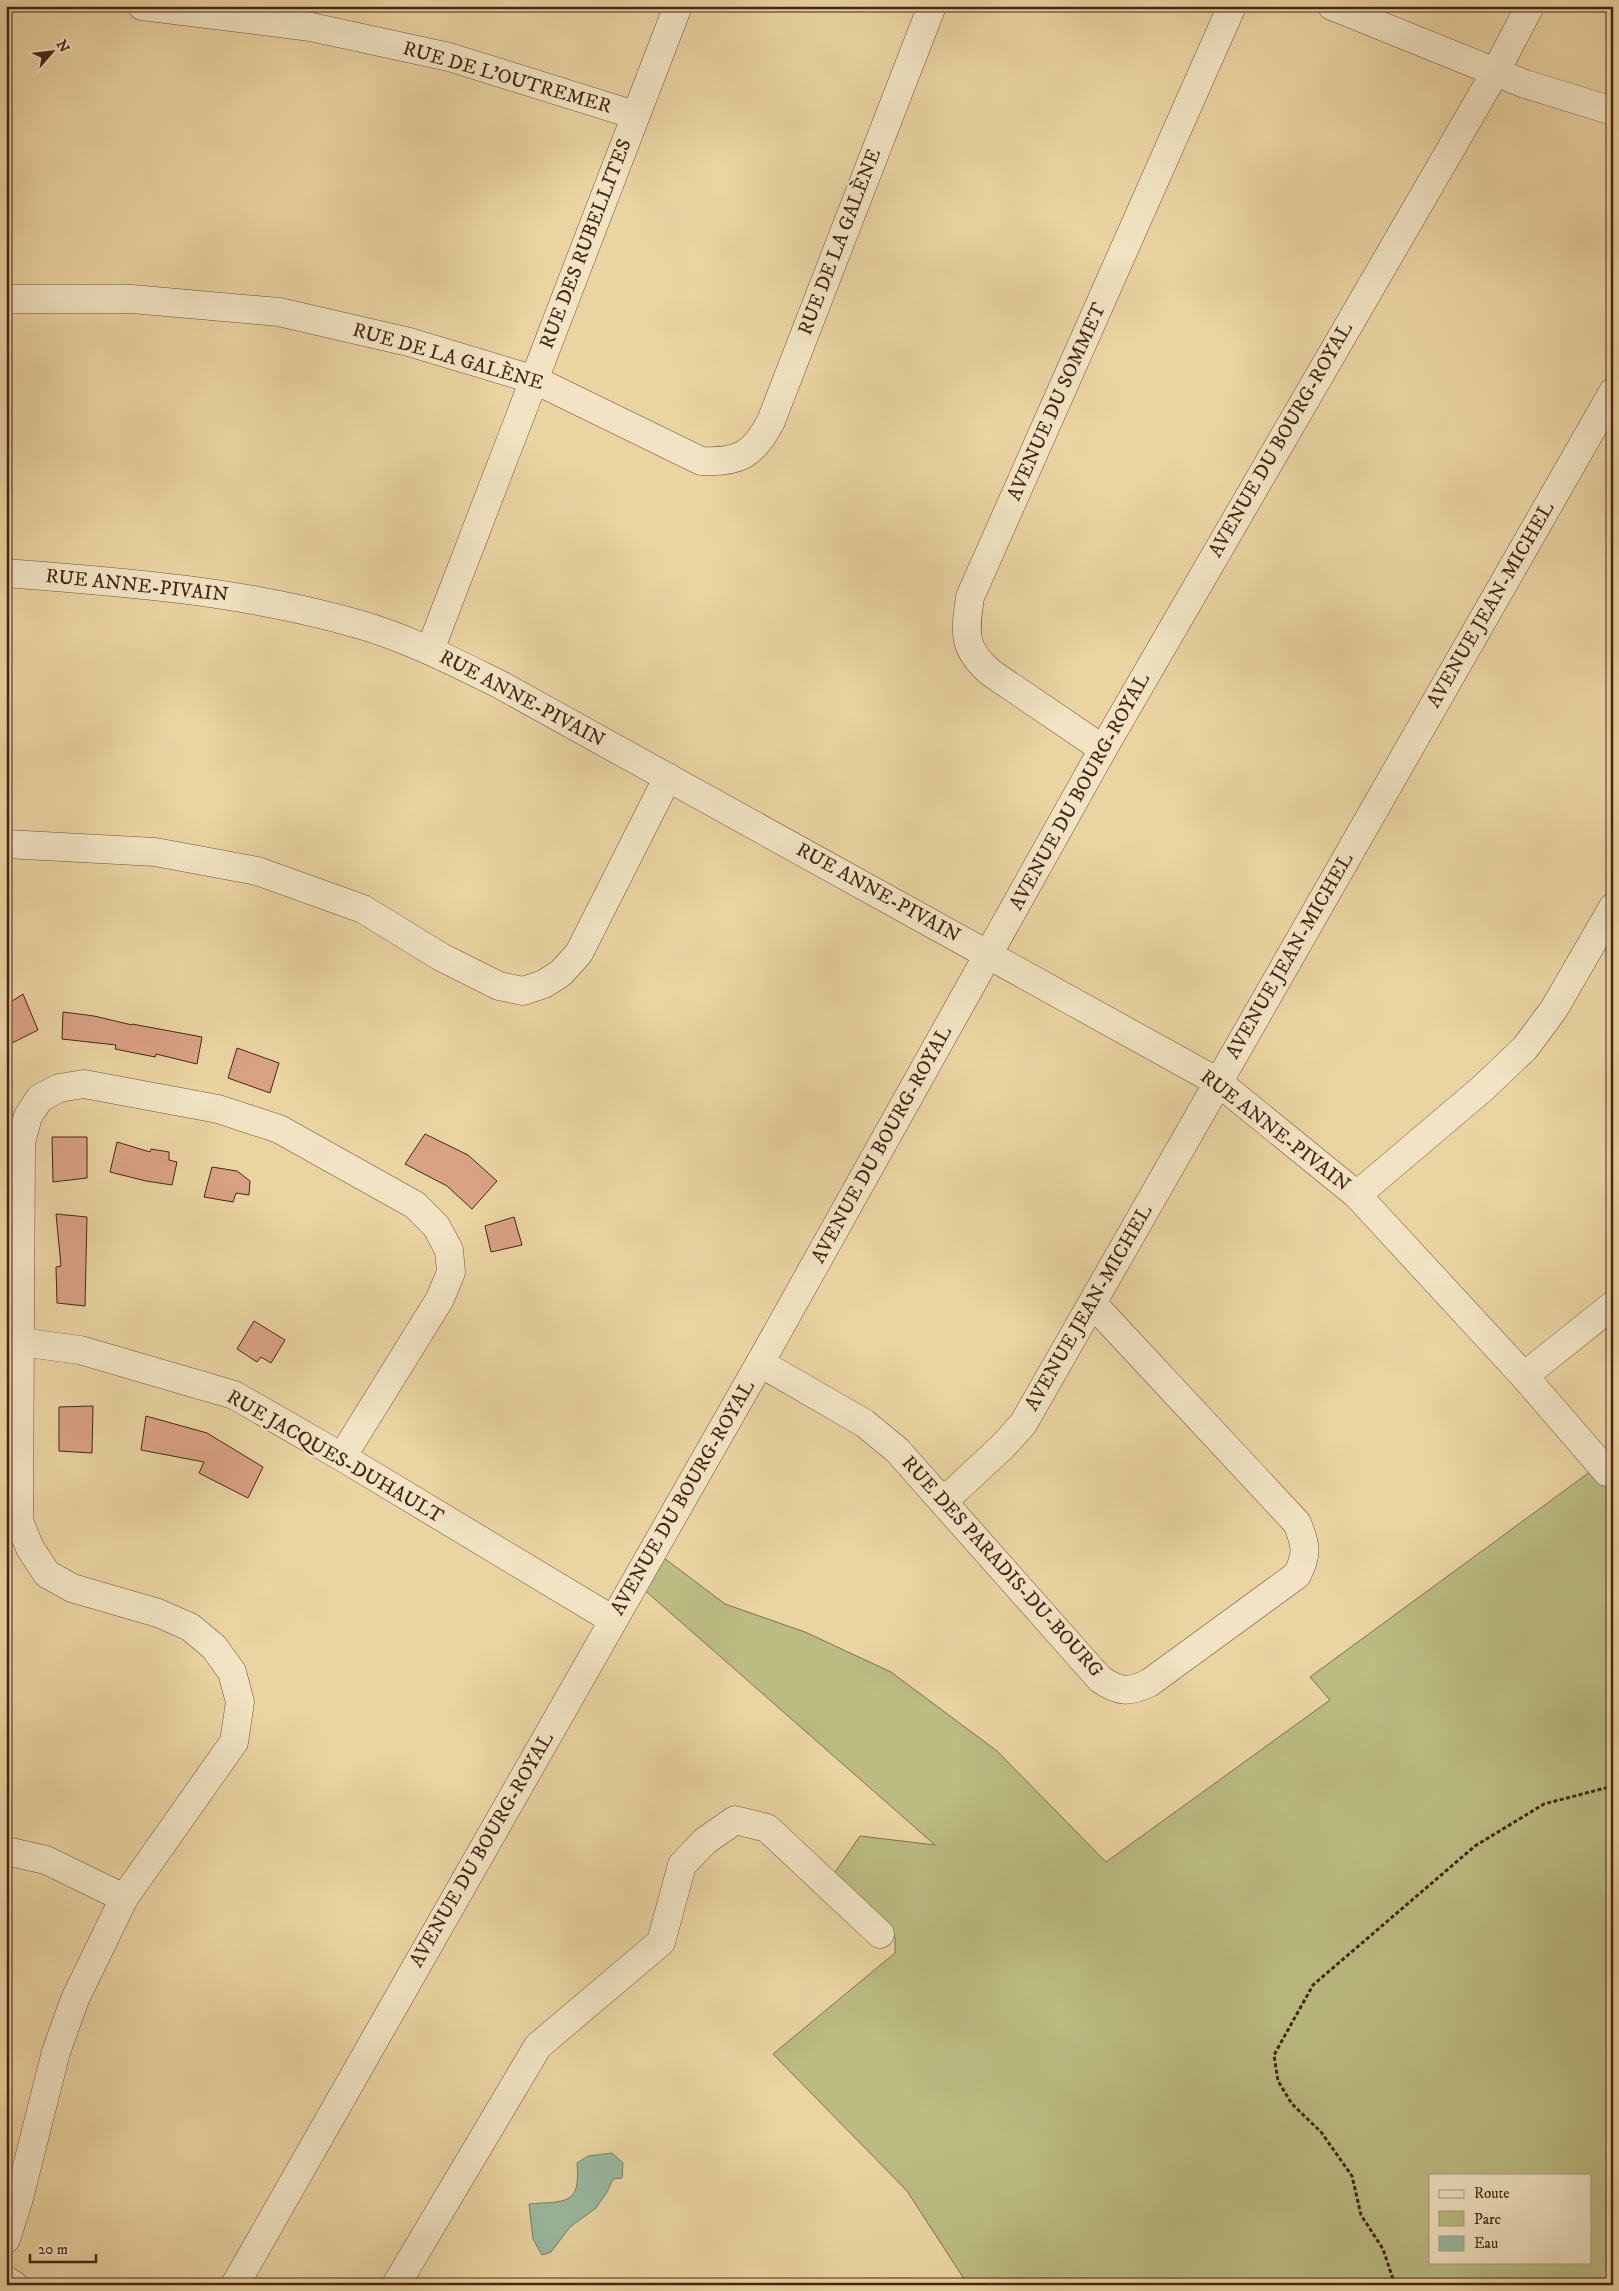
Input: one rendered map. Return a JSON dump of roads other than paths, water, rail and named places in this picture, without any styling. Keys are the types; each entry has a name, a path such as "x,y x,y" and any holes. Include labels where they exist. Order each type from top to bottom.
{"street":[{"name":"RUE DE L'OUTREMER","path":"142,6 311,27 449,57 635,115"},
{"name":"RUE DES RUBELLITES","path":"430,650 678,6"},
{"name":"RUE DE LA GALÈNE","path":"6,299 132,299 279,312 409,342 535,380 701,461 720,462 744,455 761,441 771,422 932,6"},
{"name":"AVENUE DU SOMMET","path":"1103,748 991,673 977,661 967,641 966,623 970,597 1232,6"},
{"path":"1332,6 1525,84 1613,111"},
{"name":"AVENUE DU BOURG-ROYAL","path":"235,2285 760,1363 1103,748 1496,71 1530,6"},
{"name":"AVENUE JEAN-MICHEL","path":"943,1502 1003,1446 1023,1424 1613,392"},
{"name":"RUE ANNE-PIVAIN","path":"6,574 90,580 242,597 358,624 430,650 497,683 1218,1082 1357,1195 1524,1376 1607,1472"},
{"path":"6,844 155,852 257,871 363,909 442,957 499,986 523,991 544,984 561,973 580,953 668,777"},
{"path":"1357,1195 1483,1088 1525,1048 1554,1008 1613,907"},
{"path":"6,2239 18,2202 56,2052 74,1999 124,1898 234,1742 240,1702 232,1672 214,1647 190,1627 158,1613 72,1588 47,1574 30,1548 19,1521 13,1342 21,1143 28,1116 40,1098 59,1088 84,1084 218,1109 279,1129 415,1205 436,1226 449,1250 451,1272 440,1299 342,1458"},
{"name":"RUE DES PARADIS-DU-BOURG","path":"760,1363 864,1422 897,1450 1100,1679 1113,1688 1132,1691 1149,1683 1297,1575 1304,1561 1305,1544 1297,1523 1093,1304"},
{"path":"1524,1376 1613,1305"},
{"name":"RUE JACQUES-DUHAULT","path":"13,1342 80,1350 234,1395 613,1620"},
{"path":"396,2285 538,2046 661,1942 682,1865 706,1840 736,1820 767,1828 880,1934"},
{"path":"6,1851 46,1860 124,1898"},
{"path":"6,2280 14,2285"}],"water":[{"path":"612,2153 623,2163 622,2178 613,2179 596,2208 570,2227 551,2252 542,2255 533,2239 529,2204 561,2201 568,2198 573,2194 576,2187 578,2177 577,2163 588,2156"}]}
